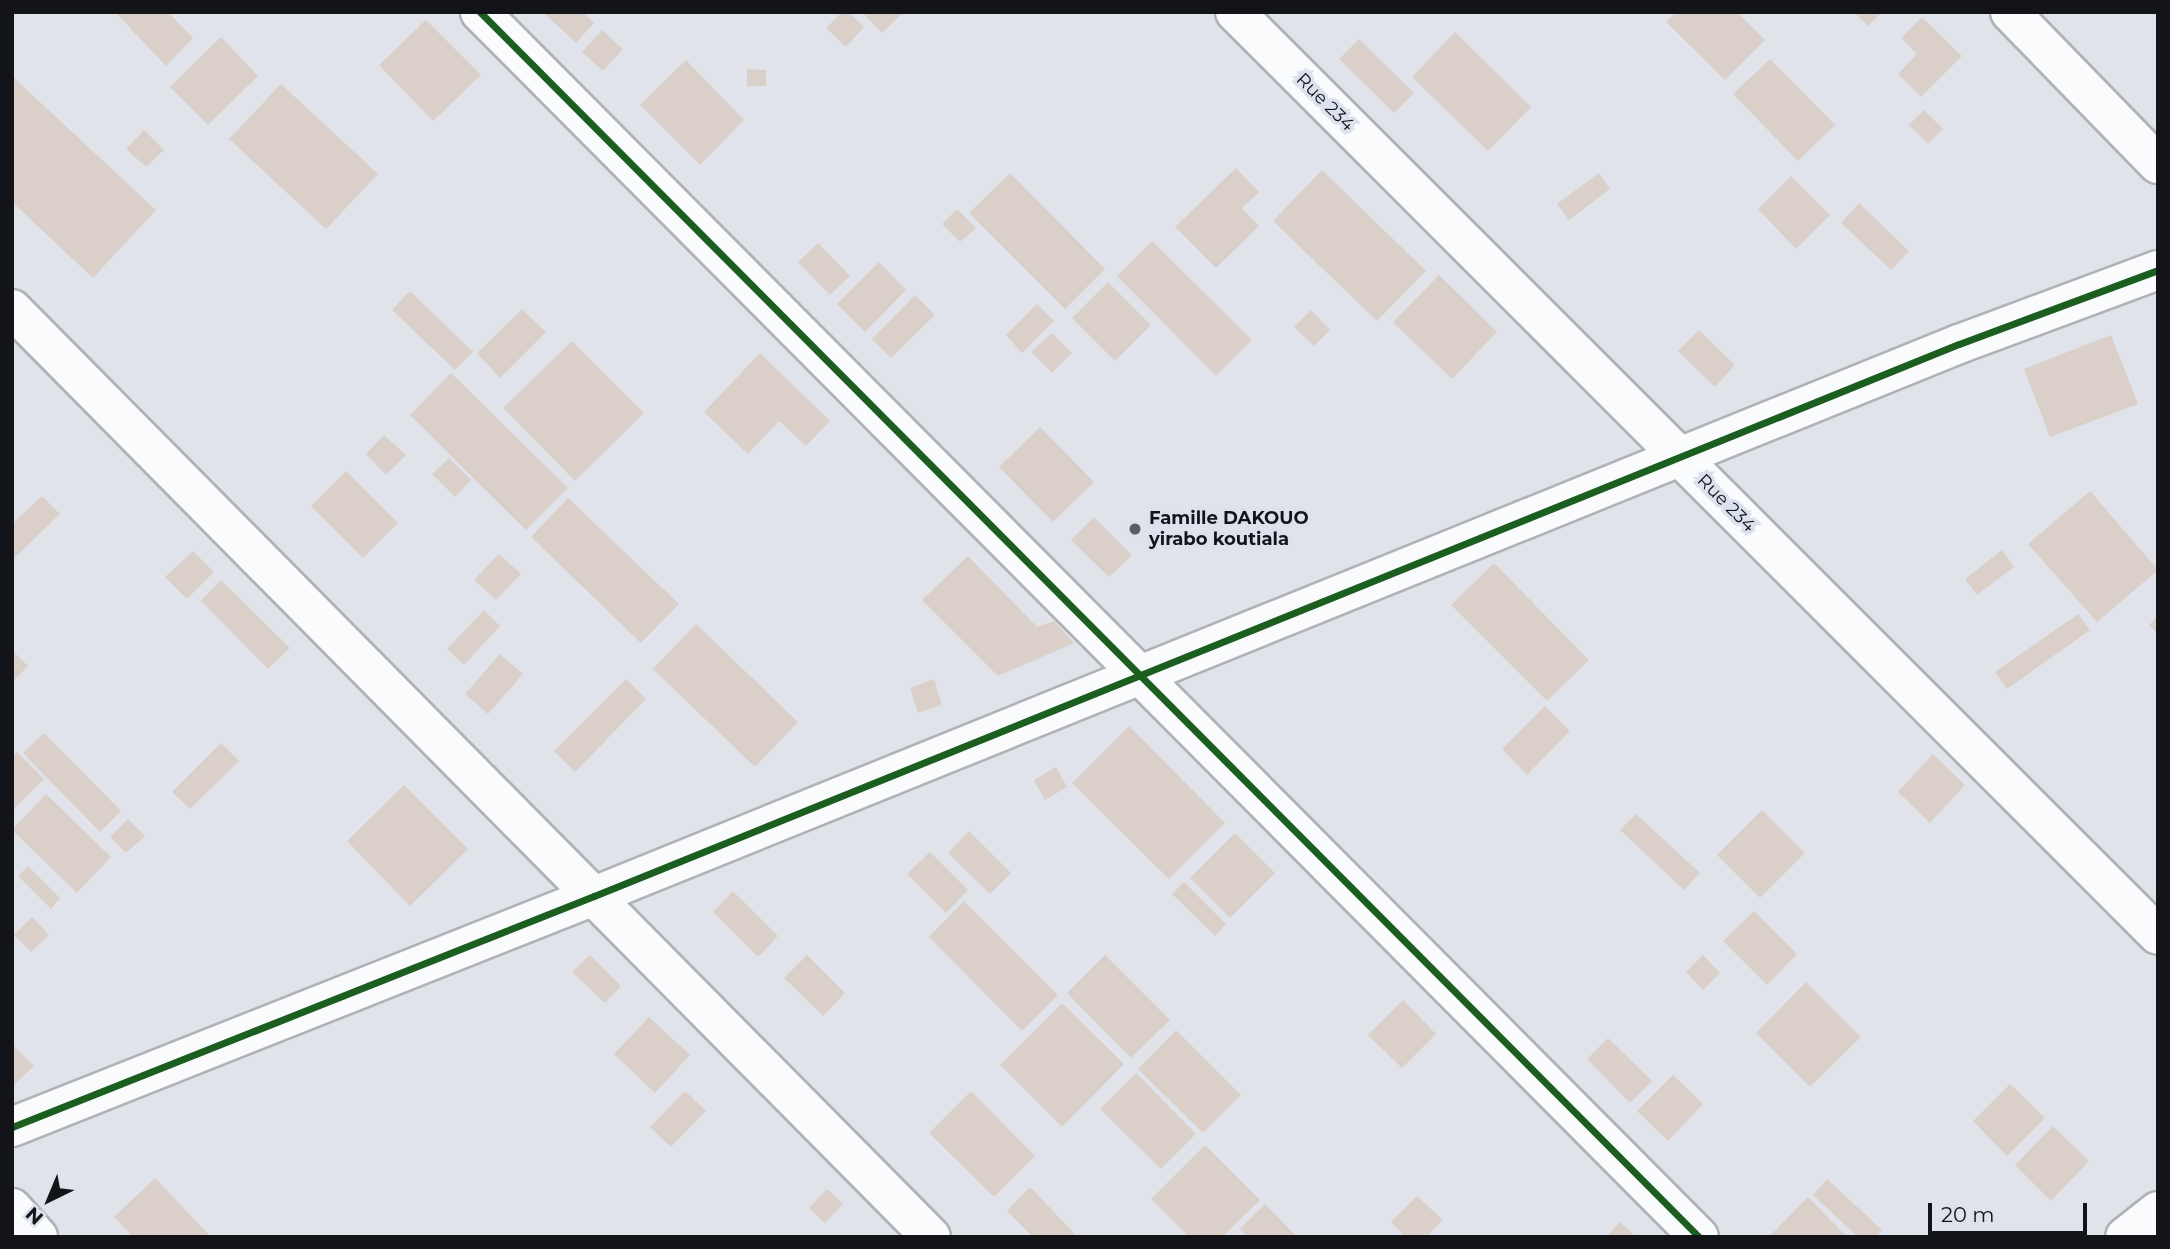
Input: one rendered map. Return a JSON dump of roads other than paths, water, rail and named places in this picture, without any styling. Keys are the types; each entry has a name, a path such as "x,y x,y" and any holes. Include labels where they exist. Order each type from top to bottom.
{"street":[{"path":"480,12 1699,1237"},
{"name":"Rue 234","path":"1235,12 2158,935"},
{"path":"2010,12 2158,164"},
{"path":"12,1127 594,896 1959,344 2158,270"},
{"path":"12,309 931,1237"},
{"path":"12,1208 38,1237"},
{"path":"2125,1237 2158,1211"}],"place":[{"name":"Famille DAKOUO yirabo koutiala","path":"1135,529"}]}
